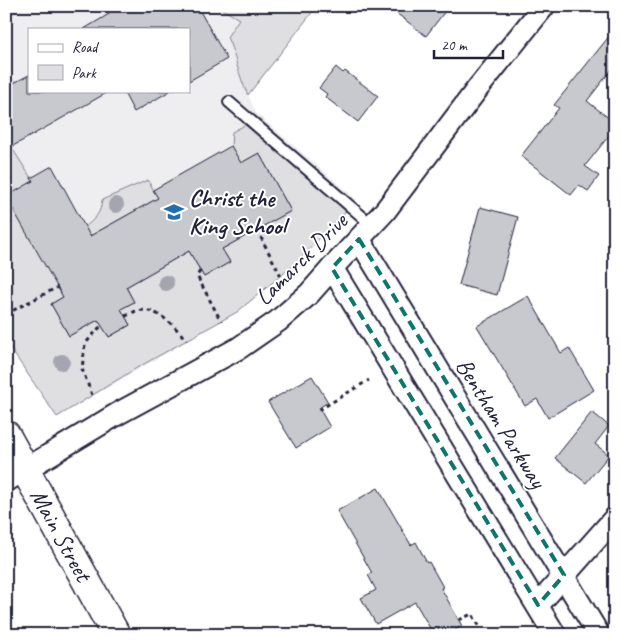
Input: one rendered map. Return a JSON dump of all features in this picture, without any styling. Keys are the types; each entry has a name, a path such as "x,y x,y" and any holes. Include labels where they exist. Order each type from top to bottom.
{"main road":[{"name":"Main Street","path":"6,435 16,476 116,635"}],"street":[{"name":"Lamarck Drive","path":"16,476 119,413 239,348 278,321 303,300 385,211 478,88 544,6"},
{"name":"Bentham Parkway","path":"365,232 599,635"},
{"path":"332,268 556,635"},
{"path":"538,605 615,518"}],"lane":[{"path":"229,102 365,232"}],"path":[{"path":"257,230 281,276"},
{"path":"200,271 198,276 221,321"},
{"path":"6,314 58,287"},
{"path":"125,316 137,311 150,311 176,327 186,340"},
{"path":"92,395 82,369 85,344 102,327"},
{"path":"320,410 369,380"},
{"path":"459,620 472,614 480,627"}],"highlighted area":[{"path":"359,239 564,575 538,605 332,268"}],"shaded area":[{"name":"Christ the King School","path":"6,6 317,6 248,95 256,113 357,200 346,211 270,146 344,213 295,264 237,312 57,417 6,342"}],"green space":[{"path":"217,6 317,6 248,95 227,37 239,19"},
{"path":"245,125 346,211 295,264 237,312 135,369 57,417 6,342 6,151 12,148 33,181 63,297 51,304 69,336 98,320 109,337 130,325 121,309 134,302 126,287 189,251 204,277 230,262 222,249 291,211 259,153 241,163 231,146 232,132"},
{"path":"148,180 158,198 90,236 85,227 97,215 102,200"}],"building":[{"path":"104,6 197,6 227,59 190,80 190,28 86,28 109,14"},
{"path":"387,6 449,6 426,36"},
{"path":"615,29 615,65 587,101 615,123 615,128 585,166 599,176 588,191 579,185 571,195 521,156 559,108 554,105"},
{"path":"336,67 343,73 345,71 378,96 358,122 325,97 327,94 319,88"},
{"path":"28,76 28,92 108,92 6,150 6,87"},
{"path":"124,92 168,92 134,112"},
{"path":"231,146 241,163 259,153 291,211 222,249 230,262 204,277 189,251 126,287 134,302 121,309 130,325 109,337 98,320 69,336 51,304 63,297 6,197 33,181 31,178 52,166 90,236 158,198 153,190"},
{"path":"480,207 518,217 497,295 459,285"},
{"path":"528,296 561,353 569,348 594,390 548,418 537,399 525,406 477,326"},
{"path":"312,376 328,402 319,408 330,427 296,448 268,402"},
{"path":"592,412 609,426 595,444 609,455 586,483 555,458"},
{"path":"378,488 411,545 416,542 427,563 429,562 462,626 447,635 434,635 415,602 376,624 361,598 376,590 368,575 372,573 337,511"}],"place":[{"name":"Christ the King School","path":"174,212"}]}
